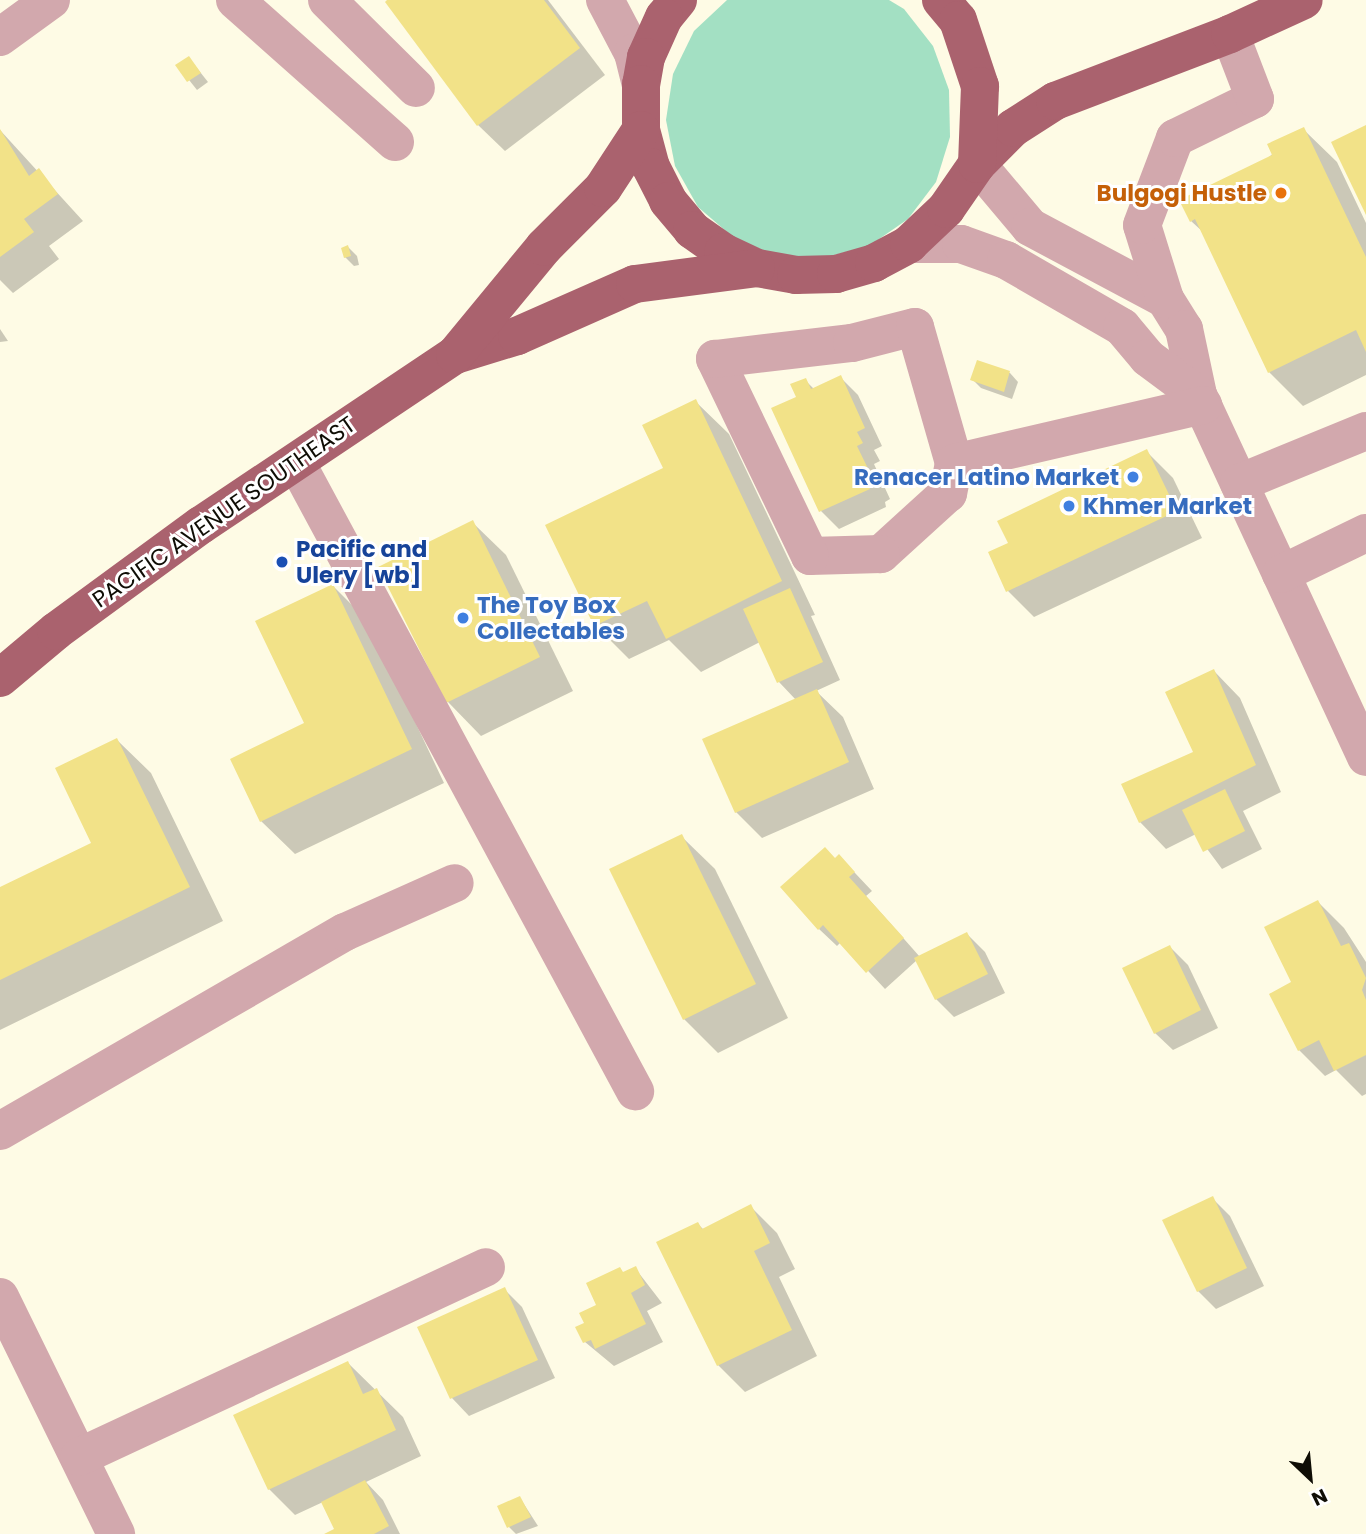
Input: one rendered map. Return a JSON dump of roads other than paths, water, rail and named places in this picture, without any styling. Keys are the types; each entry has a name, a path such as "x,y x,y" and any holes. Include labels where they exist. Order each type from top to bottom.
{"main road":[{"path":"678,0 659,27 640,83 641,130 651,167 668,201 692,230 723,252 757,268 796,275 836,274 874,263 909,244 946,209 977,164 1013,128 1055,101 1230,34 1304,0"},
{"path":"941,0 958,20 980,86 977,164"},
{"name":"PACIFIC AVENUE SOUTHEAST","path":"0,678 67,623 296,462 455,355 544,247 603,188 641,130"},
{"name":"PACIFIC AVENUE SOUTHEAST","path":"455,355 517,337 635,284 757,268"}],"street":[{"path":"0,37 51,0"},
{"path":"235,0 396,142"},
{"path":"327,0 416,88"},
{"path":"605,0 632,54 640,83"},
{"path":"1230,34 1255,99 1175,138 1142,225 1165,299 1184,329 1201,400 1366,757"},
{"path":"977,164 1030,227 1165,299"},
{"path":"909,244 961,244 1006,260 1122,327 1148,358 1201,400"},
{"path":"915,327 954,463 948,494 881,554 810,556 715,359 852,343 915,327"},
{"path":"954,463 1201,400"},
{"path":"1239,482 1366,430"},
{"path":"296,462 635,1091"},
{"path":"1281,575 1366,533"},
{"path":"0,1131 345,932 455,883"},
{"path":"79,1457 486,1267"},
{"path":"0,1297 116,1534"}],"place":[{"name":"Bulgogi Hustle","path":"1281,193"},
{"name":"Renacer Latino Market","path":"1133,477"},
{"name":"Khmer Market","path":"1069,506"},
{"name":"Pacific and Ulery [wb]","path":"282,562"},
{"name":"The Toy Box Collectables","path":"463,618"}]}
